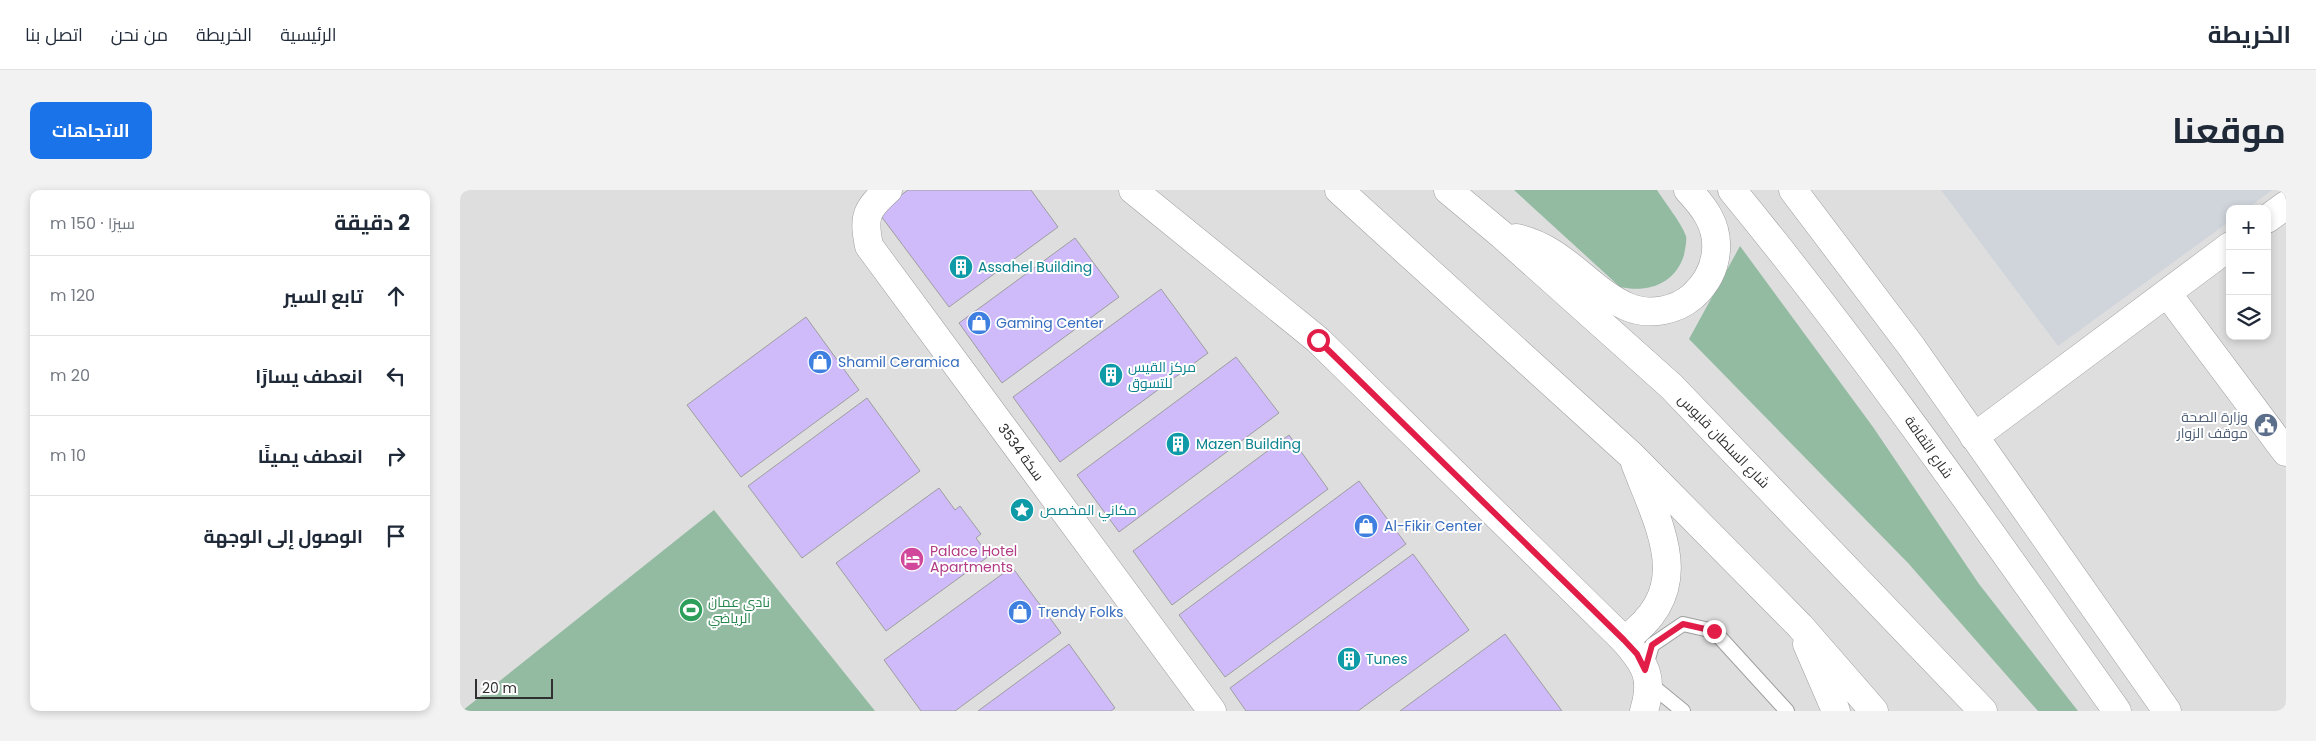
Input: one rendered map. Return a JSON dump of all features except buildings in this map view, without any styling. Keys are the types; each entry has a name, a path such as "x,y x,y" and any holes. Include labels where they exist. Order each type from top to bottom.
{"main road":[{"name":"سكة 3534","path":"888,190 873,204 864,223 869,246 1212,711"},
{"path":"1133,190 1318,340 1624,640 1637,654 1647,677 1644,711"},
{"path":"1339,190 1632,455 1800,626 1874,711"},
{"name":"شارع السلطان قابوس","path":"1448,190 1502,235 1671,386 1983,711"},
{"path":"1502,235 1523,239 1542,247 1561,258 1611,297 1628,307 1644,311 1660,311 1675,307 1688,300 1704,284 1714,263 1716,249 1712,221 1705,209 1688,190"},
{"name":"شارع الثقافة","path":"1732,190 1780,249 1906,414 2118,711"},
{"path":"1793,190 1911,346 2167,711"},
{"path":"2271,216 2286,205"},
{"path":"1974,436 2226,249"},
{"path":"2167,292 2286,452"},
{"path":"1624,640 1640,629 1653,614 1662,597 1667,578 1667,558 1663,539 1632,455"},
{"path":"1800,626 1811,656 1836,711"}],"lane":[{"path":"1683,711 1647,677 1652,645 1683,624 1714,631 1787,711"}],"shaded area":[{"path":"1941,190 2272,190 2252,205 2226,205 2226,224 2058,346"}],"green space":[{"path":"1514,190 1657,190 1686,236 1684,255 1680,265 1674,273 1659,284 1641,289 1620,287"},
{"path":"1740,246 1873,427 1979,584 2078,711 2038,711 1908,563 1689,339"},
{"name":"نادي عمان الرياضي","path":"714,510 875,711 462,711"}],"place":[{"name":"Assahel Building","path":"961,267"},
{"name":"Gaming Center","path":"979,323"},
{"name":"Shamil Ceramica","path":"820,362"},
{"name":"مركز القيس للتسوق","path":"1111,375"},
{"name":"وزارة الصحة موقف الزوار","path":"2266,425"},
{"name":"Mazen Building","path":"1178,444"},
{"name":"مكاني المخصص","path":"1022,510"},
{"name":"Al-Fikir Center","path":"1366,526"},
{"name":"Palace Hotel Apartments","path":"912,559"},
{"name":"نادي عمان الرياضي","path":"691,610"},
{"name":"Trendy Folks","path":"1020,612"},
{"name":"Tunes","path":"1349,659"}],"route":[{"path":"1318,340 1624,640 1637,654 1645,670 1652,645 1683,624 1714,631"}]}
